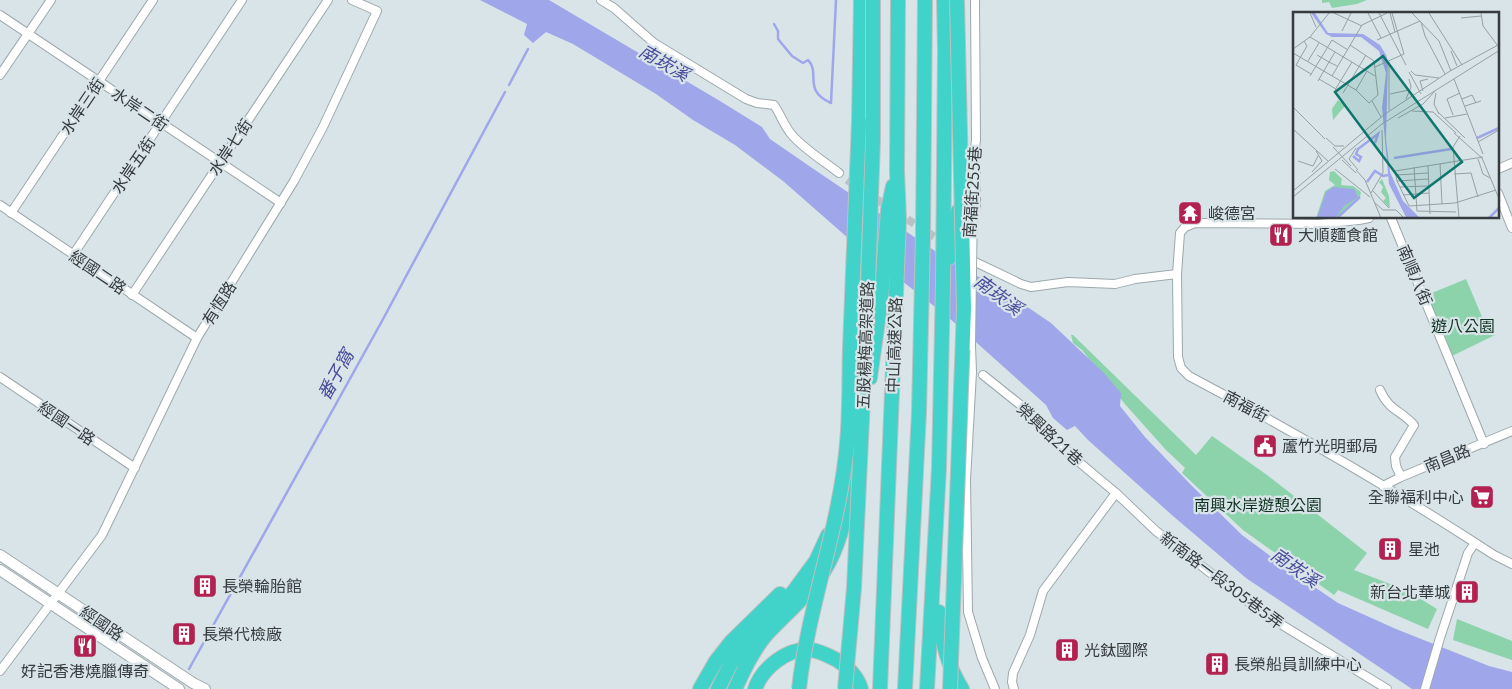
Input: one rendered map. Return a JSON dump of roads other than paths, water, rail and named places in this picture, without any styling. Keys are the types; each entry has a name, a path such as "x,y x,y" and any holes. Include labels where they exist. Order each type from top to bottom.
{"highway":[{"path":"799,689 808,629 827,559 838,506 847,443 859,121 861,0"},
{"name":"五股楊梅高架道路","path":"845,689 854,588 867,314 873,139 873,0"},
{"name":"中山高速公路","path":"880,689 900,219 897,171 898,0"},
{"name":"中山高速公路","path":"905,689 917,474 923,235 925,0"},
{"path":"927,689 936,558 943,283 947,248 944,0"},
{"path":"950,689 964,308 957,0"},
{"path":"947,248 958,218 964,67 962,0"},
{"path":"735,689 749,658 764,638 807,592 828,566 842,526 868,408 871,364 883,277 888,210 897,171"},
{"path":"718,689 730,665 750,638 794,591 816,561 834,522 845,488 854,470"},
{"path":"936,558 940,627 950,667 962,689"},
{"path":"700,689 716,661 731,642 816,561"},
{"path":"755,689 764,671 780,657 810,649 826,654 842,663 859,683 861,689"}],"street":[{"path":"0,76 50,0"},
{"name":"水岸三街","path":"11,212 153,0"},
{"name":"水岸五街","path":"73,255 242,0"},
{"name":"水岸七街","path":"132,295 328,0"},
{"name":"有恆路","path":"51,603 102,535 197,338 310,154 377,11 352,0"},
{"path":"601,0 614,8 654,43 746,99 757,103 774,105 780,113 786,128 794,138 839,173"},
{"name":"南福街255巷","path":"975,0 976,140 969,197 969,259 1031,287 1068,282 1115,284 1135,279 1177,274"},
{"name":"水岸二街","path":"0,15 281,203"},
{"path":"976,140 973,198 972,372 966,480 968,612 982,658 995,689"},
{"path":"1500,168 1512,163"},
{"path":"1500,198 1512,228"},
{"name":"經國二路","path":"0,205 197,338"},
{"name":"南福街","path":"1364,219 1319,224 1196,223 1185,226 1180,233 1177,274 1178,357 1181,368 1189,376 1270,418 1494,556 1512,564"},
{"name":"南順八街","path":"1391,219 1484,444"},
{"name":"榮興路21巷","path":"983,376 1038,419 1073,457 1116,493"},
{"name":"經國一路","path":"0,377 135,468"},
{"path":"1380,390 1392,409 1414,425 1395,457 1396,466 1401,477"},
{"name":"南昌路","path":"1383,486 1512,432"},
{"path":"1014,689 1012,682 1013,673 1030,634 1043,591 1116,493"},
{"name":"新南路一段305巷5弄","path":"1116,493 1156,531 1264,614 1387,689"},
{"path":"1425,689 1468,552 1475,543"},
{"name":"經國路","path":"0,555 193,683 205,689"},
{"name":"經國路","path":"0,570 179,689"},
{"path":"0,671 51,603"}],"water":[{"name":"南崁溪","path":"480,0 549,0 762,127 770,139 815,170 947,259 1007,293 1051,323 1104,373 1121,393 1120,406 1145,437 1242,535 1338,603 1396,629 1489,666 1512,672 1512,689 1412,689 1246,578 1173,516 1088,440 1075,426 1067,430 1053,418 1046,405 948,317 856,245 783,181 735,145 573,44 546,32 533,43 524,35 527,24"}],"waterway":[{"path":"774,24 778,31 778,39 792,56 803,63 808,60 812,65 814,87 822,98 831,103 836,0"},
{"name":"番子窩","path":"509,85 528,49"},
{"name":"番子窩","path":"189,669 382,321 505,92"}],"tunnel":[{"path":"847,180 944,243"}],"place":[{"name":"峻德宮","path":"1190,213"},
{"name":"大順麵食館","path":"1281,235"},
{"name":"蘆竹光明郵局","path":"1265,446"},
{"name":"全聯福利中心","path":"1482,497"},
{"name":"星池","path":"1390,549"},
{"name":"長榮輪胎館","path":"205,586"},
{"name":"新台北華城","path":"1467,592"},
{"name":"長榮代檢廠","path":"184,634"},
{"name":"好記香港燒臘傳奇","path":"85,646"},
{"name":"光鈦國際","path":"1067,650"},
{"name":"長榮船員訓練中心","path":"1217,664"}],"park label":[{"name":"遊八公園","path":"1463,326"},
{"name":"南興水岸遊憩公園","path":"1258,505"}]}
